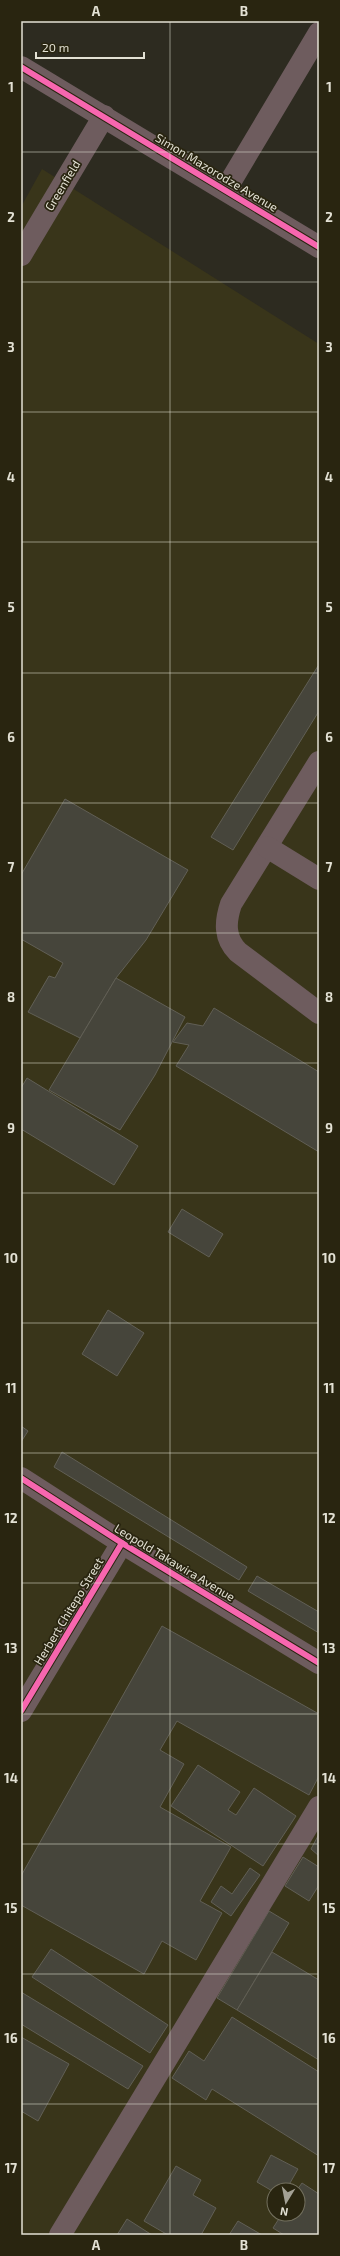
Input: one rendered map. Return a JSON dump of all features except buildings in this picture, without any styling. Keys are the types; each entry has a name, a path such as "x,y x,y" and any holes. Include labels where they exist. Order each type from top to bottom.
{"street":[{"path":"226,189 319,33"},
{"name":"Simon Mazorodze Avenue","path":"21,67 319,246"},
{"name":"Greenfield","path":"21,255 104,116"},
{"path":"319,762 231,904 226,927 228,940 238,952 254,966 319,1013"},
{"path":"267,846 319,879"},
{"name":"Leopold Takawira Avenue","path":"21,1478 122,1543 319,1663"},
{"name":"Herbert Chitepo Street","path":"21,1711 122,1543"},
{"path":"60,2235 319,1807"}],"shaded area":[{"path":"42,169 319,344 319,2235 21,2235 21,207"}],"cycle path":[{"path":"21,67 319,247"},
{"path":"21,1478 122,1543 319,1663"},
{"path":"21,1711 122,1543"}]}
